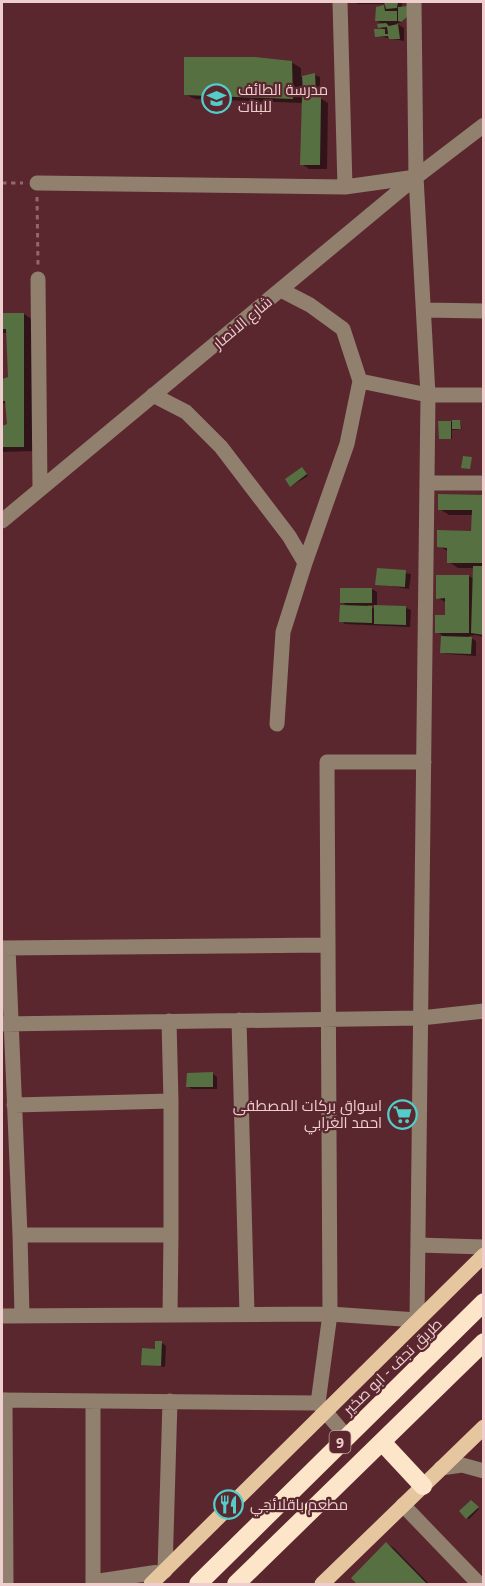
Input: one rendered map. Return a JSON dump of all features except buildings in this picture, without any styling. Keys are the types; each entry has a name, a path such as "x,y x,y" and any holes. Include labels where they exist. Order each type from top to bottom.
{"highway":[{"name":"طريق نجف - ابو صخير","path":"198,1584 483,1302"},
{"name":"9","path":"236,1584 483,1342"},
{"path":"381,1442 423,1485"}],"main road":[{"path":"151,1584 322,1408 483,1255"},
{"path":"322,1584 483,1427"}],"street":[{"path":"340,2 345,188"},
{"path":"2,1316 330,1314 417,1320 428,395 417,177 414,2"},
{"name":"شارع الانصار","path":"2,521 417,177 483,125"},
{"path":"37,183 345,188 417,177"},
{"path":"38,279 40,489"},
{"path":"277,724 283,632 347,444 360,381 343,329 310,305 281,290"},
{"path":"425,310 483,311"},
{"path":"360,381 428,395 483,395"},
{"path":"153,395 186,412 221,447 289,536 305,563"},
{"path":"427,483 483,483"},
{"path":"346,1436 322,1408 330,1314 327,762 424,762"},
{"path":"22,1316 14,1105 5,1024 5,948 327,945"},
{"path":"5,1024 421,1018 483,1011"},
{"path":"239,1020 247,1314"},
{"path":"169,1021 170,1315"},
{"path":"14,1105 171,1101"},
{"path":"20,1235 171,1235"},
{"path":"418,1245 483,1247"},
{"path":"6,1584 3,1400 170,1401 322,1408"},
{"path":"93,1401 93,1583 165,1571 170,1401"},
{"path":"441,1468 462,1465 483,1471"},
{"path":"403,1505 479,1584"}],"path":[{"path":"2,183 37,183 38,279"}],"place":[{"name":"مدرسة الطائف للبنات","path":"217,98"},
{"name":"اسواق بركات المصطفى احمد الغرابي","path":"403,1114"},
{"name":"مطعم باقلائجي","path":"229,1504"}]}
